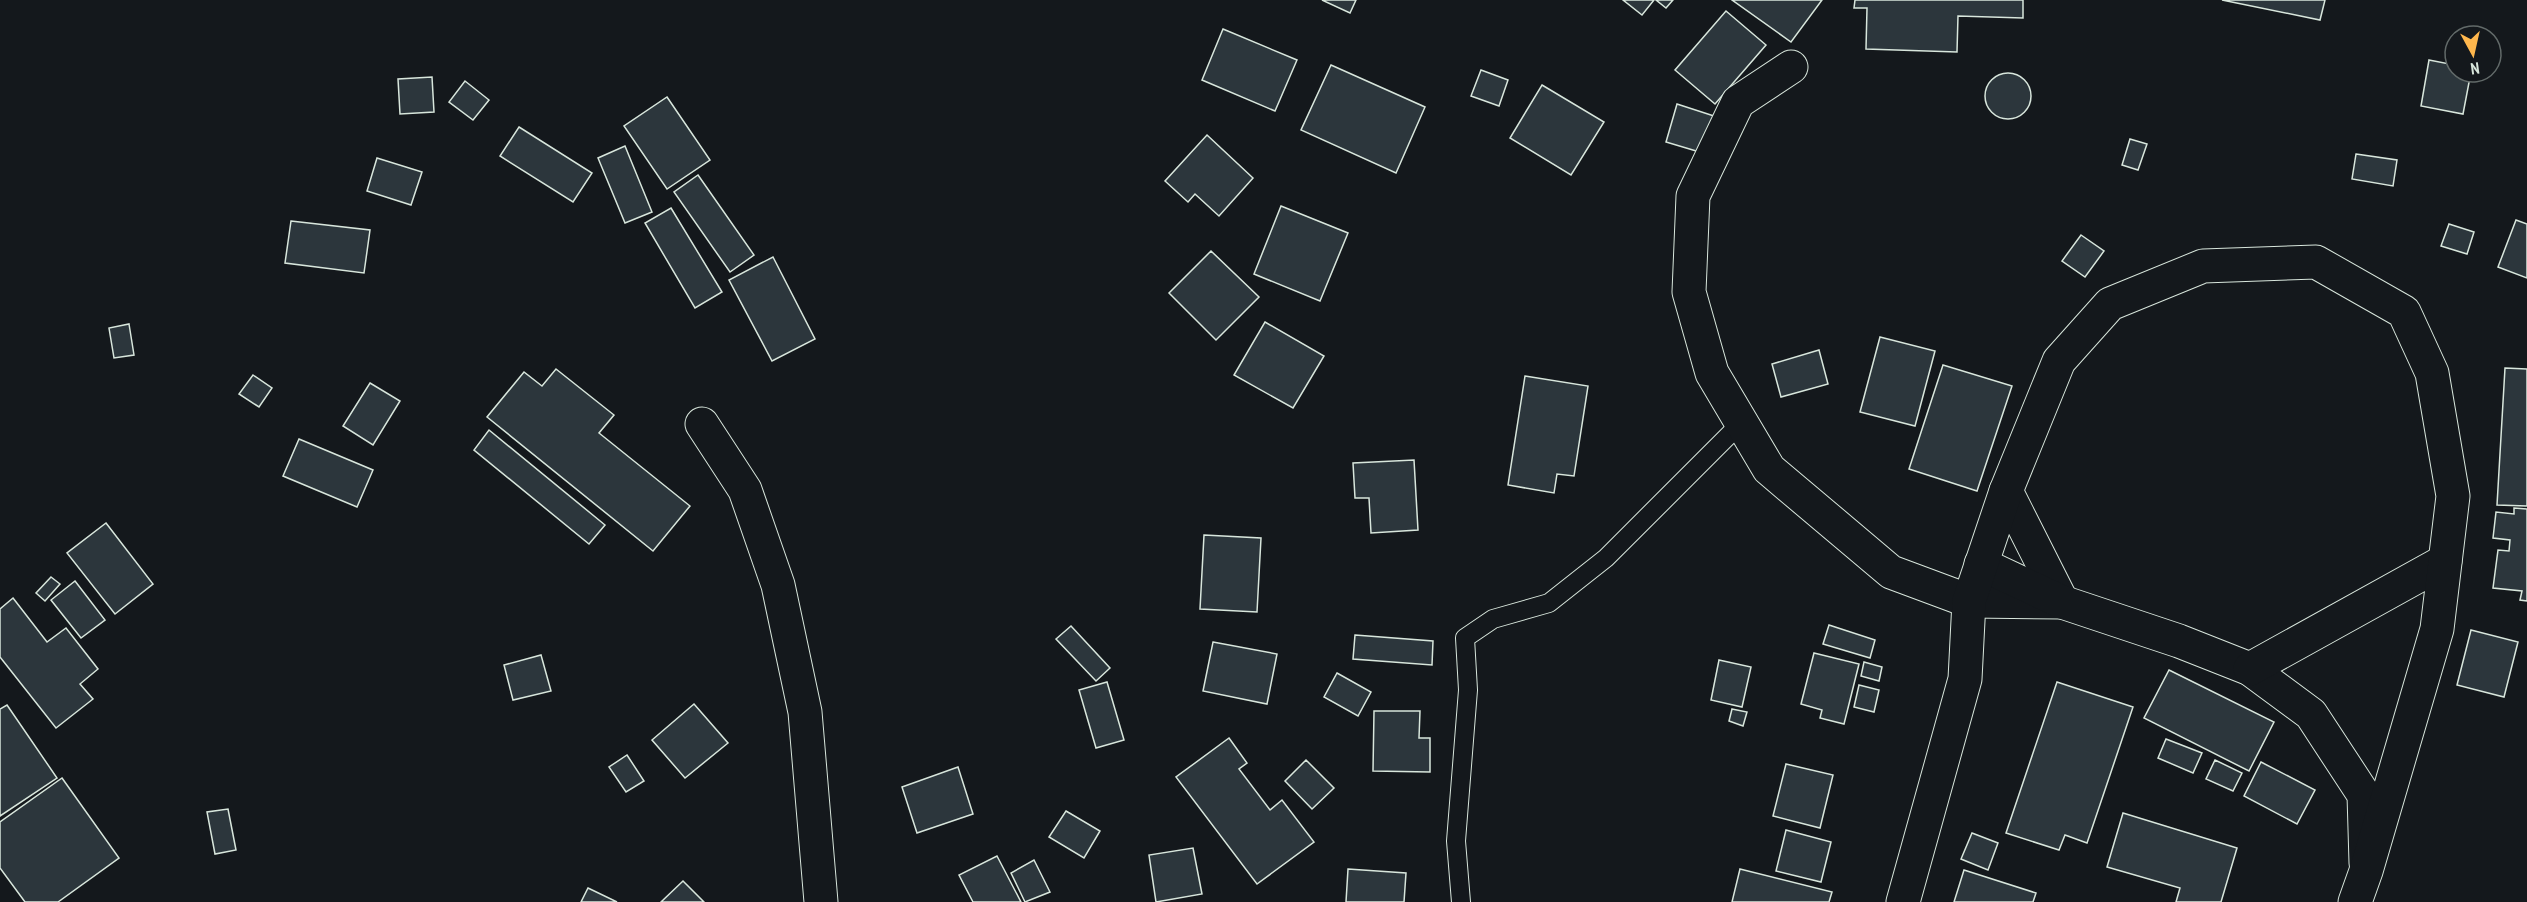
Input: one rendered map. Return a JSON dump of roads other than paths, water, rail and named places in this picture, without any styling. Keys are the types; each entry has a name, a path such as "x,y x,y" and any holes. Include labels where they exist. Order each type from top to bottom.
{"street":[{"path":"1791,68 1738,102 1693,196 1689,292 1712,373 1769,469 1891,572 1968,602 2062,602"},
{"path":"1903,902 1965,679 1968,602 2006,491 2059,361 2110,304 2202,266 2316,262 2404,312 2432,373 2453,496 2437,629 2355,902"},
{"path":"702,424 745,490 778,585 805,712 821,902"},
{"path":"2006,491 2062,602"},
{"path":"2250,669 2445,561"},
{"path":"1981,564 2062,602 2179,640 2250,669 2311,714 2364,795 2366,871"}],"lane":[{"path":"1461,902 1456,841 1468,690 1465,638 1493,619 1549,603 1606,558 1741,423"}]}
